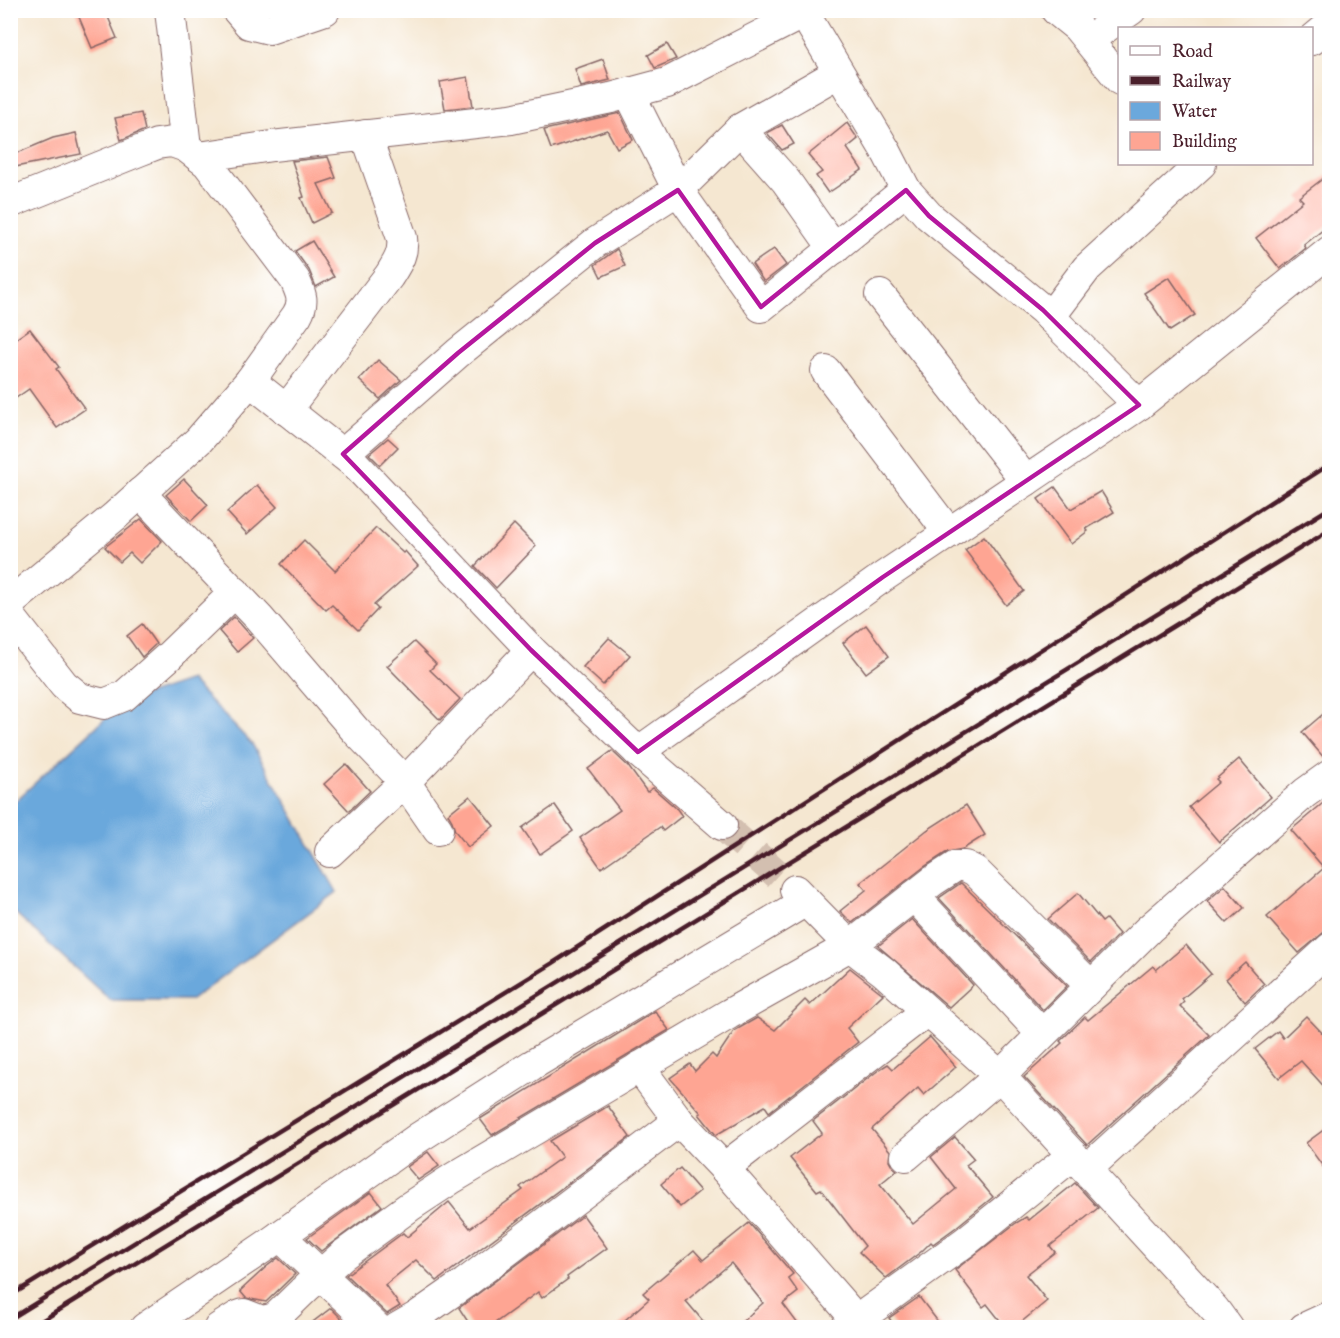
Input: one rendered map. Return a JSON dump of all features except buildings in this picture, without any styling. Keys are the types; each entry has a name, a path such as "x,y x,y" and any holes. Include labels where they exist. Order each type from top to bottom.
{"street":[{"path":"170,10 193,152"},
{"path":"237,10 249,24 269,29 326,10"},
{"path":"1056,10 1077,27 1118,79"},
{"path":"1088,40 1131,10"},
{"path":"193,152 511,119 629,93 667,83 802,12 887,153 906,190 929,216 1050,317 1139,405"},
{"path":"1313,37 1329,25"},
{"path":"343,454 458,353 577,257 678,190 740,129 838,73"},
{"path":"629,93 678,190 761,307 906,190"},
{"path":"740,129 786,181 834,249"},
{"path":"286,410 389,276 403,248 402,238 366,135"},
{"path":"10,203 157,144 172,142 193,152 207,163 295,280 302,296 302,306 297,315 250,381 199,440 10,603"},
{"path":"1050,317 1087,268 1192,167"},
{"path":"638,752 883,577 1139,405 1329,251"},
{"path":"880,295 1026,481"},
{"path":"826,371 950,533"},
{"path":"250,381 355,464 531,650 638,752 722,825"},
{"path":"140,493 234,592 356,731 405,782 438,830"},
{"path":"10,616 64,685 80,698 104,704 124,696 168,657 234,592"},
{"path":"330,852 405,782 531,650"},
{"path":"906,1156 1000,1076 1149,929 1329,775"},
{"path":"219,1328 244,1314 262,1321 275,1318 343,1256 409,1207 639,1067 850,946 956,866 965,866 975,871 1091,986"},
{"path":"145,1328 427,1132 801,895 850,946 884,972 1000,1076 1215,1310 1228,1328"},
{"path":"914,896 1042,1034"},
{"path":"639,1067 679,1121 724,1168 848,1310 850,1324 1080,1162 1329,948"},
{"path":"724,1168 927,1011"},
{"path":"397,1328 465,1283 679,1121"},
{"path":"280,1236 377,1328"},
{"path":"1304,1328 1329,1316"}],"highlighted area":[{"path":"678,190 761,307 906,190 929,216 1043,310 1139,405 883,577 638,752 531,650 343,454 458,353 595,243"}],"water":[{"path":"190,680 252,744 337,892 191,1000 110,1000 11,909 11,805 122,703"}],"tunnel":[{"path":"722,825 795,890"}],"railway":[{"path":"10,1296 553,963 1330,464"},
{"path":"10,1319 1330,508"},
{"path":"30,1328 1330,530"}]}
